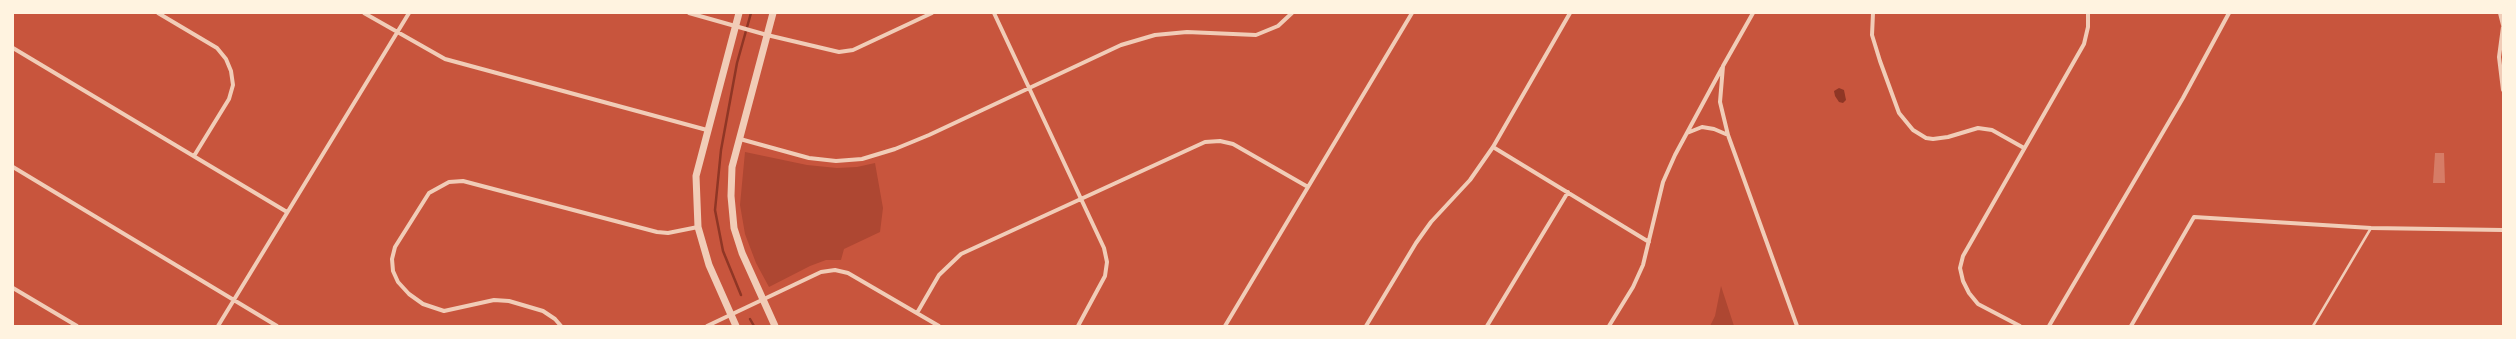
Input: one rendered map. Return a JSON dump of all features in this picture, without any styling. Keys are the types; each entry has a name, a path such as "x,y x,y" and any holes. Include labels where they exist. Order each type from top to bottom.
{"street":[{"path":"158,13 217,48 226,59 232,72 232,85 229,99 194,156"},
{"path":"364,13 397,33 451,61 707,130"},
{"path":"218,326 409,13"},
{"path":"689,13 736,25 767,35 839,52 853,50 932,13"},
{"path":"736,326 709,264 698,227 696,176 739,13"},
{"path":"773,13 732,167 731,196 734,228 762,300 775,326"},
{"path":"994,13 1104,248 1107,262 1105,276 1078,326"},
{"path":"740,139 809,158 836,161 862,159 895,149 922,138 1110,50 1155,35 1187,32 1256,34 1278,26 1292,13"},
{"path":"1225,326 1412,13"},
{"path":"1366,326 1416,243 1431,222 1470,180 1493,147 1564,28 1570,13"},
{"path":"1609,326 1633,287 1643,265 1663,182 1687,133 1753,13"},
{"path":"1873,13 1872,35 1880,61 1899,113 1913,130 1926,138 1933,139 1948,137 1978,128 1992,130 2024,148"},
{"path":"2020,326 1978,304 1962,281 1960,268 1963,256 2084,44 2088,27 2088,13"},
{"path":"2050,326 2183,98 2229,13"},
{"path":"2500,13 2503,26 2498,57 2503,90"},
{"path":"13,48 287,212"},
{"path":"1723,66 1720,102 1728,135 1797,326"},
{"path":"1687,133 1702,127 1714,129 1728,135"},
{"path":"917,313 939,275 961,254 1195,145 1220,141 1233,144 1308,187"},
{"path":"1493,147 1649,242"},
{"path":"13,168 278,326"},
{"path":"561,326 555,319 543,311 509,301 494,300 444,311 423,304 409,294 398,282 393,271 392,259 395,247 429,193 449,182 463,181 657,232 668,233 698,227"},
{"path":"1487,326 1568,192"},
{"path":"2131,326 2194,217 2371,228 2503,230"},
{"path":"707,326 821,272 835,270 848,273 939,326"},
{"path":"13,288 77,326"}],"lane":[{"path":"2313,326 2371,228"}],"shaded area":[{"path":"1839,88 1844,90 1846,100 1843,103 1839,102 1835,96 1834,91"},
{"path":"745,152 807,165 837,168 857,167 875,163 883,208 880,232 844,249 841,260 826,260 810,266 769,287 756,263 745,234 740,205"},
{"path":"1721,286 1734,326 1710,326 1715,316"}],"building":[{"path":"2435,153 2444,153 2445,183 2433,183"}],"waterway":[{"path":"741,295 723,251 715,210 721,150 737,63 751,13"},
{"path":"750,319 754,326"}]}
